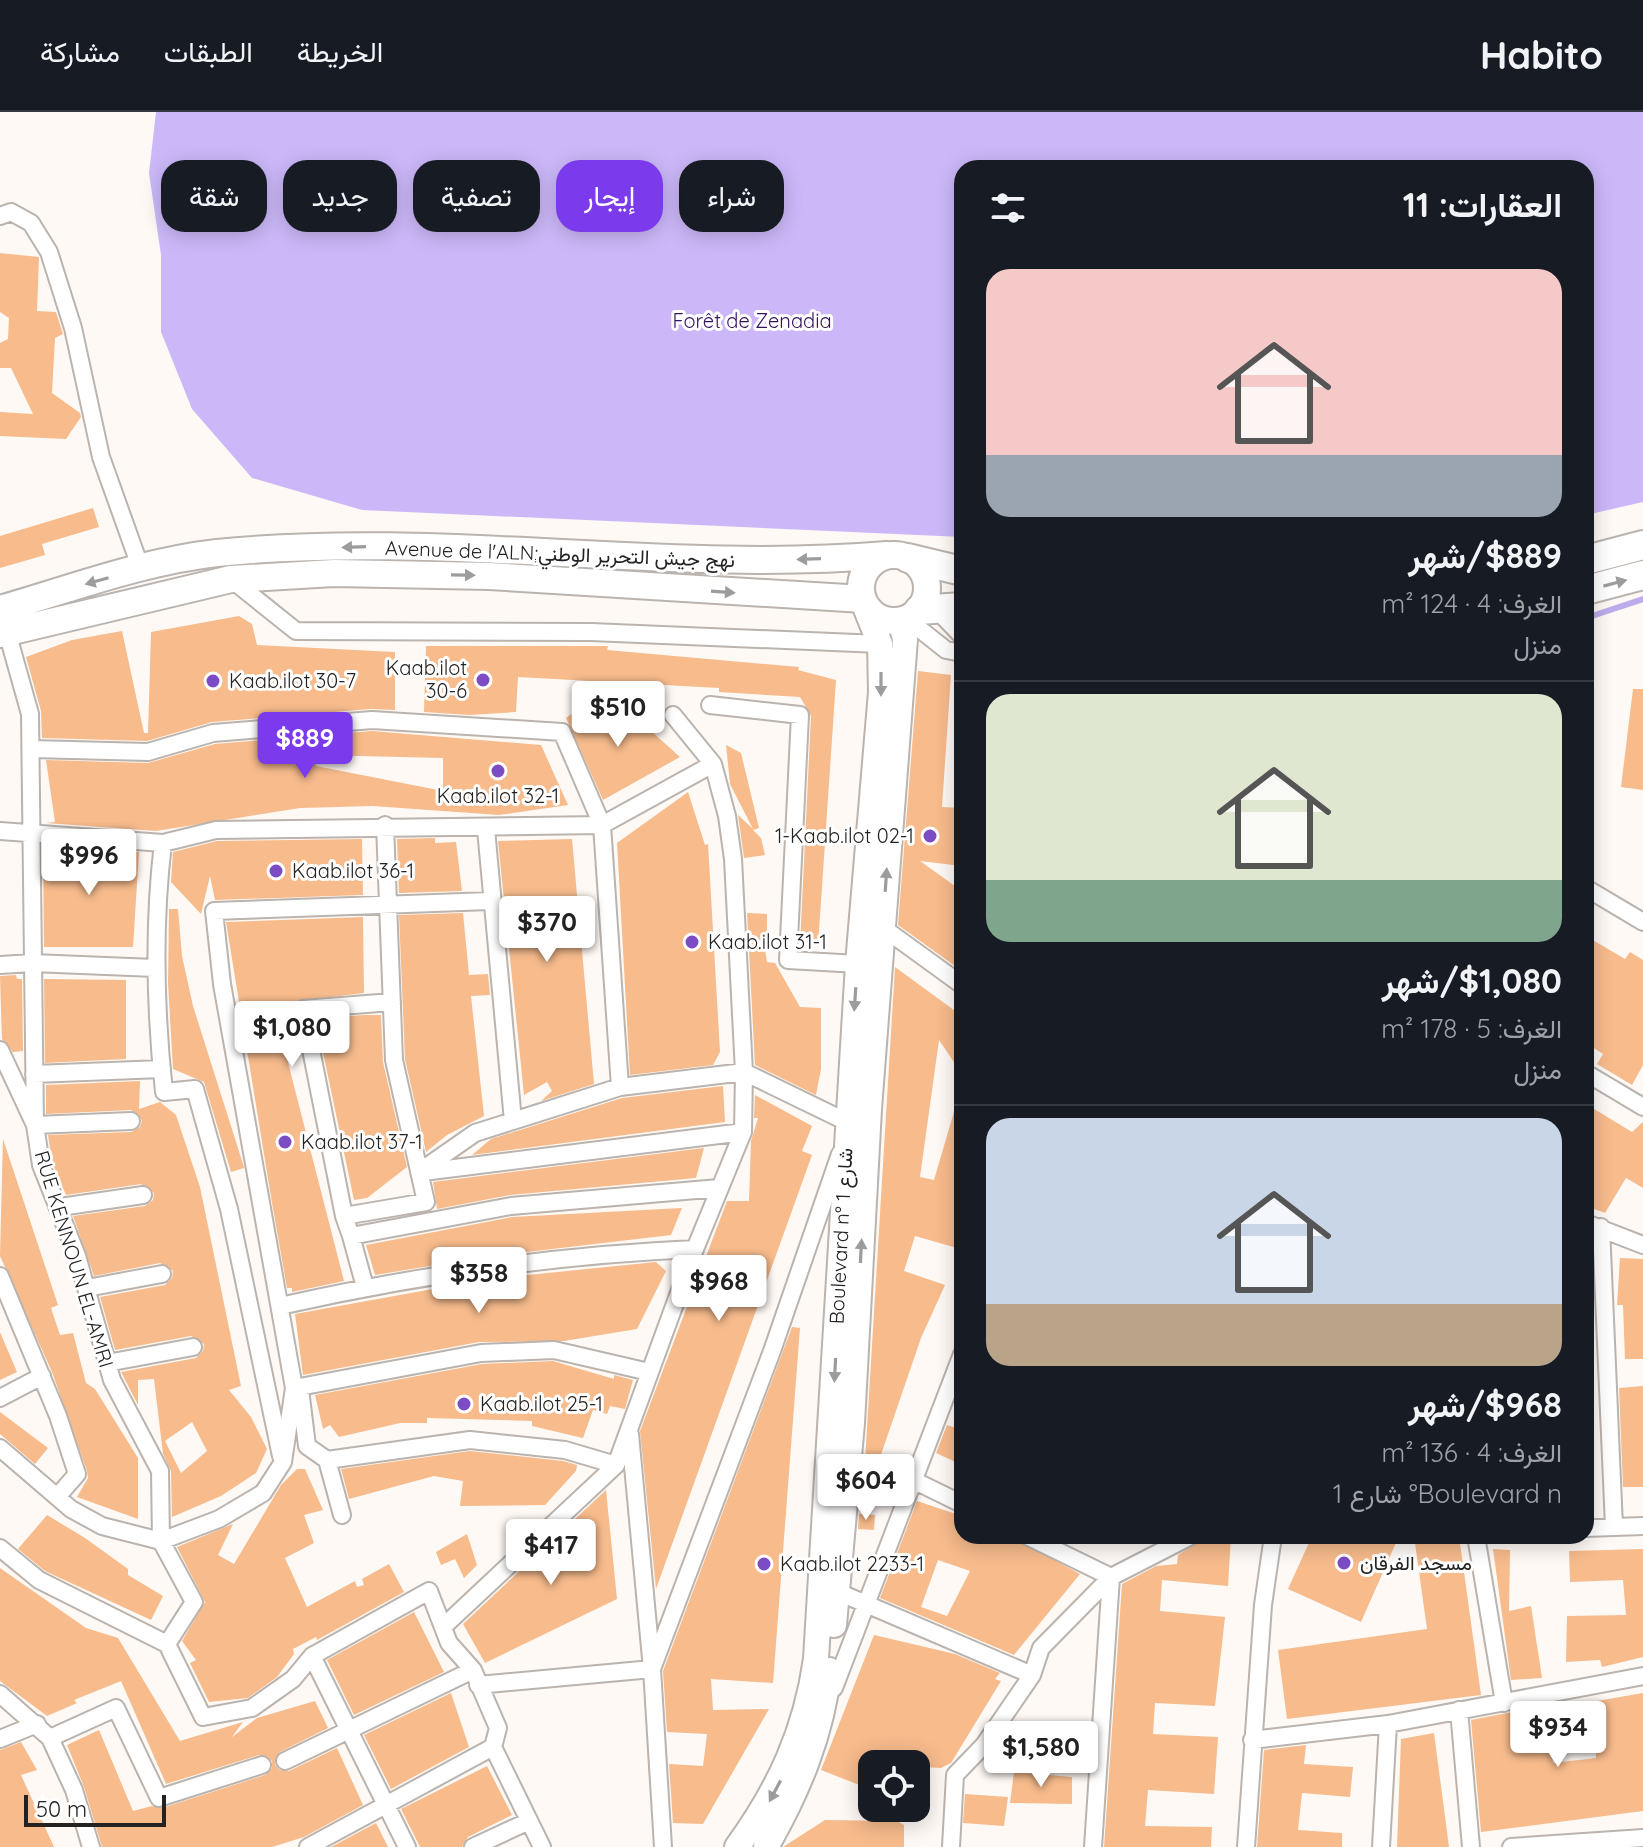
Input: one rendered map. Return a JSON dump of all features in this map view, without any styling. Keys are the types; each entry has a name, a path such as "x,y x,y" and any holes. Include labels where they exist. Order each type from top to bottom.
{"highway":[{"path":"1594,558 1643,545"},
{"path":"898,556 954,569"},
{"path":"1594,588 1643,575"}],"main road":[{"name":"Avenue de l'ALN;نهج جيش التحرير الوطني","path":"2,625 141,569 214,553 364,546 492,547 723,562 898,556"},
{"path":"2,625 231,579 334,573 489,576 865,604 886,620 925,611 927,591 923,572 898,556 868,567 863,577 865,604"},
{"name":"Boulevard n° شارع 1","path":"737,1847 762,1814 781,1778 805,1718 813,1680 832,1432 858,964 881,692 880,644 865,604"},
{"name":"Boulevard n° شارع 1","path":"766,1847 797,1788 825,1710 838,1592 882,927 905,639 925,611"}],"street":[{"path":"0,216 11,212 31,223 49,252 73,328 101,457 141,569"},
{"path":"231,579 296,631 591,632 880,644"},
{"path":"925,611 954,631"},
{"path":"925,611 946,650 954,652"},
{"name":"RUE KENNOUN EL-AMRI","path":"2,625 30,714 35,1125 41,1165 60,1207 87,1288 112,1380 160,1471 161,1541"},
{"path":"710,705 800,715 788,960 858,964"},
{"path":"443,1627 616,1465 695,1249 743,1132 744,1072 733,859 727,816 713,764 673,715"},
{"path":"32,749 148,752 213,733 372,720 562,732 602,825 620,1087"},
{"path":"0,831 163,843 216,830 385,825 486,829 602,825 713,764"},
{"path":"344,1216 426,1202 394,1060 385,825"},
{"path":"486,829 490,901 513,1121"},
{"path":"163,843 156,900 155,968 164,1092 195,1089 229,1209 267,1402 283,1462"},
{"path":"1594,893 1643,922"},
{"path":"342,1515 327,1460 307,1446 222,984 214,911 490,901"},
{"path":"882,927 954,979"},
{"path":"0,965 32,963 155,968"},
{"path":"365,1287 344,1216 303,1009 392,1002"},
{"path":"0,1050 35,1125 131,1121"},
{"path":"34,1074 162,1069"},
{"path":"419,1172 475,1133 620,1087 744,1072 847,1130 772,1351 652,1669"},
{"path":"1594,1078 1643,1107"},
{"path":"419,1172 743,1132"},
{"path":"351,1236 511,1206 719,1188"},
{"path":"60,1207 143,1195"},
{"path":"1614,1527 1594,1225 1643,1245"},
{"path":"280,1306 365,1287 550,1258 695,1249"},
{"path":"87,1288 162,1274"},
{"path":"0,1276 42,1376 77,1474 57,1497"},
{"path":"107,1363 193,1347"},
{"path":"297,1388 481,1353 554,1350 649,1372"},
{"path":"825,1710 954,1375"},
{"path":"0,1398 42,1376"},
{"path":"0,1448 57,1497 102,1526 161,1541 219,1519 263,1493 283,1462 297,1388"},
{"path":"630,1427 652,1669 663,1847"},
{"path":"327,1460 470,1440 565,1450 616,1465"},
{"path":"913,1480 954,1500"},
{"path":"1594,1528 1643,1526"},
{"path":"161,1541 194,1602 167,1644"},
{"path":"1043,1544 1111,1577"},
{"path":"951,1847 955,1775 984,1745 1032,1675 1041,1648 1111,1577 1175,1544"},
{"path":"1246,1847 1252,1740 1272,1544"},
{"path":"1477,1544 1504,1703"},
{"path":"0,1548 39,1580 167,1644 203,1717 252,1708 293,1679 312,1656 429,1591 449,1643 476,1677 498,1728 493,1747 527,1822 542,1847"},
{"path":"1093,1847 1111,1577"},
{"path":"838,1592 1032,1675"},
{"path":"312,1656 407,1847"},
{"path":"285,1761 349,1729 476,1677 652,1669"},
{"path":"1252,1740 1388,1724 1643,1676"},
{"path":"0,1694 50,1738 74,1790 91,1847"},
{"path":"50,1738 116,1708 159,1798 262,1765"},
{"path":"1459,1710 1471,1847"},
{"path":"0,1739 37,1724"},
{"path":"1381,1847 1388,1724"},
{"path":"308,1847 493,1747"},
{"path":"473,1847 527,1822"},
{"path":"1511,1847 1603,1844 1643,1838"}],"green space":[{"name":"Forêt de Zenadia","path":"156,112 1643,112 1643,502 1594,513 1594,160 954,160 954,537 362,510 252,478 192,409 161,332 161,255 149,173"}],"building":[{"path":"0,253 39,257 37,311 56,312 63,334 55,338 52,393 80,413 81,417 66,439 0,436 0,412 33,414 11,368 0,368 0,343 8,339 9,318 0,312"},
{"path":"93,508 99,527 42,544 45,555 0,568 0,536"},
{"name":"Kaab.ilot 30-7","path":"239,616 252,624 257,645 395,652 395,710 371,709 212,722 147,741 42,738 41,711 26,657 72,640 122,631 144,733 148,733 151,632"},
{"path":"426,646 608,646 607,650 799,667 798,670 836,680 818,946 800,945 811,716 800,697 719,692 719,688 518,677 516,712 469,715 424,712"},
{"name":"1-Kaab.ilot 02-1","path":"918,671 951,675 942,807 954,808 954,865 920,861 954,885 954,965 898,925"},
{"path":"1633,689 1643,689 1643,790 1621,787"},
{"path":"581,707 589,708 595,720 618,711 630,712 680,757 603,800 566,718"},
{"path":"372,731 541,745 568,805 499,815 373,806 300,808 156,831 46,823 55,822 46,760 148,763 215,744","holes":["317,755 443,758 443,791 316,766"]},
{"path":"726,745 741,753 759,828 753,830 761,838 765,855 744,858 738,815 753,829 730,784"},
{"name":"Kaab.ilot 31-1","path":"688,792 705,845 708,844 720,1052 713,1065 630,1075 617,843"},
{"path":"435,838 435,843 456,842 462,891 399,893 397,839"},
{"name":"Kaab.ilot 36-1","path":"362,839 363,895 215,900 210,876 201,914 171,882 173,852 217,841"},
{"path":"572,839 594,1084 541,1101 552,1091 547,1082 524,1095 498,841"},
{"path":"43,845 139,852 133,947 44,947"},
{"path":"169,909 178,909 182,956 193,1006 244,1168 231,1172 204,1082 173,1069 168,983"},
{"path":"463,913 469,975 488,974 490,995 471,996 484,1116 447,1135 426,1152 405,1059 399,915"},
{"path":"747,913 767,914 767,943 764,943 767,962 775,963 800,1007 821,1008 821,1069 816,1095 755,1065"},
{"name":"Kaab.ilot 37-1","path":"363,917 364,993 273,1004 344,1281 292,1292 292,1288 287,1288 226,922"},
{"path":"1594,941 1625,959 1630,952 1643,960 1643,1065 1632,1085 1597,1064 1603,1054 1594,1048"},
{"path":"895,967 954,1010 954,1062 939,1040 920,1177 934,1180 954,1112 954,1247 915,1236 904,1271 945,1285 921,1338 862,1510"},
{"path":"16,975 17,979 22,979 23,1051 13,1052 2,1039 0,976"},
{"path":"44,979 126,980 126,1059 45,1063"},
{"path":"381,1015 383,1062 407,1167 367,1198 354,1200 316,1019"},
{"path":"140,1081 139,1109 160,1102 176,1115 200,1187 241,1386 229,1390 251,1417 267,1449 256,1473 221,1496 172,1517 171,1471 163,1454 154,1379 138,1380 138,1405 121,1372 196,1358 203,1351 204,1344 191,1336 115,1350 100,1297 165,1285 172,1278 173,1271 160,1263 94,1276 73,1216 145,1206 153,1200 154,1193 141,1184 66,1195 52,1162 48,1135 131,1132 140,1127 142,1120 131,1110 46,1114 46,1085","holes":["192,1422 207,1451 181,1473 165,1441"]},
{"path":"723,1086 725,1122 472,1155 491,1139 622,1098"},
{"path":"755,1095 812,1126 802,1151 812,1155 656,1589 640,1431 727,1201 749,1201 751,1141 758,1118 754,1118"},
{"path":"1594,1109 1632,1132 1643,1122 1643,1188 1626,1178 1605,1213 1594,1209"},
{"path":"3,1139 58,1305 51,1308 60,1335 73,1333 86,1383 95,1389 138,1458 138,1519 77,1497 88,1478 87,1471 52,1372 0,1256"},
{"path":"704,1148 696,1178 510,1195 437,1209 433,1182"},
{"path":"682,1208 671,1235 485,1257 375,1275 366,1245 512,1217"},
{"path":"1620,1258 1643,1259 1643,1359 1625,1359 1623,1305 1617,1305"},
{"path":"656,1262 666,1271 637,1329 564,1341 479,1342 303,1375 295,1314 488,1279"},
{"name":"Kaab.ilot 2233-1","path":"792,1327 800,1328 773,1683 711,1679 713,1710 769,1709 703,1824 673,1823 669,1764 703,1766 707,1734 667,1732 663,1671"},
{"path":"0,1332 17,1372 0,1380"},
{"name":"Kaab.ilot 25-1","path":"553,1361 614,1379 614,1375 633,1380 625,1409 610,1406 607,1414 593,1410 583,1438 532,1426 532,1421 427,1418 427,1423 400,1423 339,1437 330,1425 323,1429 315,1395 482,1364"},
{"path":"1643,1386 1643,1487 1623,1487 1619,1388"},
{"path":"0,1412 48,1448 35,1464 0,1434"},
{"path":"947,1425 954,1427 954,1461 936,1453"},
{"path":"470,1451 577,1465 576,1471 545,1505 460,1506 463,1481 434,1476 349,1499 341,1469"},
{"path":"297,1469 305,1469 323,1510 304,1515 314,1543 285,1558 307,1607 355,1581 357,1587 364,1585 362,1579 389,1564 404,1592 317,1640 316,1637 293,1649 294,1654 277,1677 248,1698 209,1702 190,1663 196,1660 182,1641 205,1602 177,1547 233,1524 218,1555 234,1564 281,1485"},
{"path":"606,1490 617,1599 485,1663 463,1624"},
{"path":"917,1501 954,1513 954,1544 1025,1544 1080,1574 1014,1655 880,1598","holes":["938,1560 970,1571 947,1616 921,1607"]},
{"path":"859,1514 875,1515 874,1530 858,1529"},
{"path":"47,1515 85,1538 128,1569 128,1575 163,1596 151,1620 45,1571 18,1549"},
{"path":"467,1534 477,1565 464,1578 455,1559 441,1565 436,1552"},
{"path":"1195,1544 1231,1544 1228,1586 1162,1580 1160,1611 1225,1617 1215,1706 1155,1703 1153,1734 1218,1737 1214,1794 1148,1790 1145,1826 1212,1827 1211,1847 1104,1847 1122,1584 1156,1566 1177,1564 1178,1555"},
{"name":"مسجد الفرقان","path":"1308,1544 1395,1544 1361,1622 1288,1589"},
{"path":"1415,1544 1460,1544 1481,1695 1287,1719 1278,1650 1427,1629"},
{"path":"1493,1549 1510,1550 1509,1611 1531,1606 1542,1678 1511,1680"},
{"path":"1643,1549 1643,1657 1602,1667 1600,1660 1566,1662 1567,1616 1626,1615 1623,1580 1570,1582 1569,1551"},
{"path":"0,1568 86,1628 118,1638 180,1741 243,1722 232,1737 257,1718 315,1701 328,1728 280,1752 275,1765 280,1770 289,1771 337,1748 363,1805 304,1837 272,1847 102,1847 84,1787 67,1745 99,1730 133,1811 152,1806 162,1808 265,1775 272,1768 272,1761 259,1755 166,1784 121,1681 74,1700 77,1703 47,1716 0,1681"},
{"path":"414,1612 444,1672 354,1715 327,1660"},
{"path":"874,1635 955,1654 1000,1673 995,1679 1001,1681 951,1763 941,1768 930,1767 930,1750 858,1750 858,1785 821,1770"},
{"path":"451,1693 469,1747 391,1789 364,1735"},
{"path":"1643,1693 1643,1811 1481,1832 1471,1720 1512,1712 1512,1721 1547,1718 1553,1763 1596,1758 1597,1701"},
{"path":"1434,1733 1449,1847 1397,1847 1401,1739"},
{"path":"21,1742 37,1770 21,1775 54,1847 0,1847 0,1750"},
{"path":"1306,1745 1304,1764 1353,1767 1350,1797 1302,1793 1298,1830 1342,1833 1342,1847 1257,1847 1264,1750"},
{"path":"487,1766 512,1815 468,1837 462,1847 420,1847 401,1809"},
{"path":"1014,1772 1072,1777 1072,1804 1010,1803"},
{"path":"965,1794 1008,1797 1004,1826 963,1823"},
{"path":"825,1820 899,1822 904,1825 904,1847 783,1847"},
{"path":"376,1823 388,1847 331,1847"}],"waterway":[{"path":"1594,615 1643,599"}],"place":[{"name":"Kaab.ilot 30-6","path":"483,680"},
{"name":"Kaab.ilot 30-7","path":"213,681"},
{"name":"Kaab.ilot 32-1","path":"498,771"},
{"name":"1-Kaab.ilot 02-1","path":"930,836"},
{"name":"Kaab.ilot 36-1","path":"276,871"},
{"name":"Kaab.ilot 31-1","path":"692,942"},
{"name":"Kaab.ilot 37-1","path":"285,1142"},
{"name":"Kaab.ilot 25-1","path":"464,1404"},
{"name":"مسجد الفرقان","path":"1344,1563"},
{"name":"Kaab.ilot 2233-1","path":"764,1564"}]}
